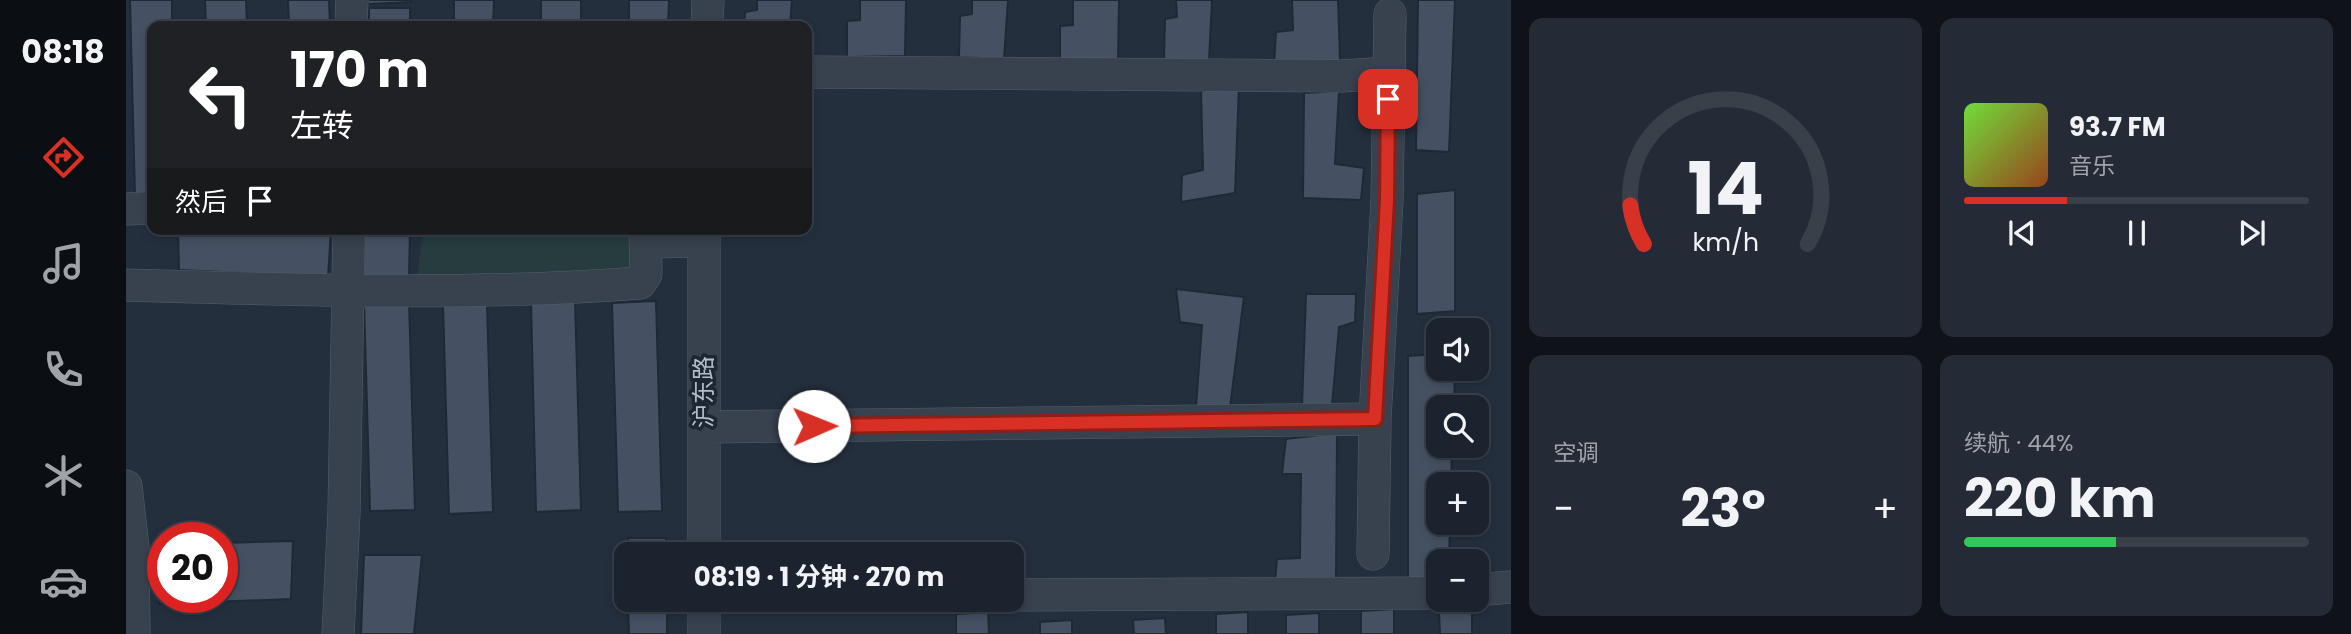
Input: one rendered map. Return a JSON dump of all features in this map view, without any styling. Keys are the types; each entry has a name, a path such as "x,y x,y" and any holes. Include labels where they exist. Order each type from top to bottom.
{"street":[{"path":"351,21 352,0"},
{"path":"707,21 708,0"},
{"path":"1374,554 1375,419 1387,200 1390,14"},
{"path":"812,72 1313,76 1389,73"},
{"path":"126,209 147,208"},
{"path":"338,634 344,513 349,235"},
{"path":"126,285 349,292 640,283 646,274 645,236 704,235"},
{"name":"沪东路","path":"704,235 704,542"},
{"path":"704,428 1375,419"},
{"path":"126,486 133,548 135,634"},
{"path":"1489,589 1511,587"},
{"path":"1024,595 1426,593"},
{"path":"704,612 704,634"}],"green space":[{"path":"422,235 640,235 640,277 417,278"}],"building":[{"path":"130,0 172,0 172,21 147,21 147,194 135,195"},
{"path":"205,0 246,0 247,21 206,21"},
{"path":"288,0 329,0 330,21 289,21"},
{"path":"368,0 411,0 411,2 368,4"},
{"path":"454,0 494,0 493,21 454,21"},
{"path":"541,0 581,0 581,21 541,21"},
{"path":"629,0 669,0 668,21 629,21"},
{"path":"757,0 792,0 790,21 744,21 745,12 757,10"},
{"path":"860,0 906,0 905,56 847,57 847,21 860,20"},
{"path":"972,0 1008,0 1004,59 959,57 960,16 972,14"},
{"path":"1073,0 1119,0 1118,61 1060,62 1060,26 1073,25"},
{"path":"1176,0 1212,0 1209,61 1164,60 1165,19 1177,17"},
{"path":"1292,0 1338,0 1340,61 1274,64 1276,32 1293,30"},
{"path":"1418,0 1455,0 1449,152 1416,150"},
{"path":"369,8 410,8 410,21 369,21"},
{"path":"1239,84 1235,193 1181,202 1182,175 1203,170 1201,91"},
{"path":"1339,91 1335,164 1364,168 1361,200 1303,198 1304,93"},
{"path":"1455,190 1455,311 1417,314 1417,194"},
{"path":"178,235 331,235 328,277 179,270"},
{"path":"364,235 410,235 409,278 363,278"},
{"path":"1176,289 1244,297 1230,408 1196,407 1202,325 1180,322"},
{"path":"1306,294 1356,294 1355,322 1339,327 1332,405 1302,406"},
{"path":"409,300 415,510 370,511 364,301"},
{"path":"575,300 581,510 536,512 531,302"},
{"path":"656,301 662,511 618,512 612,303"},
{"path":"487,303 493,512 449,514 443,304"},
{"path":"1426,355 1426,381 1455,381 1454,395 1426,395 1426,458 1452,458 1451,472 1426,472 1426,535 1450,535 1449,549 1426,549 1426,579 1408,580 1408,356"},
{"path":"1337,433 1336,585 1275,582 1277,559 1300,558 1301,474 1282,474 1286,439"},
{"path":"628,538 666,538 666,542 628,542"},
{"path":"293,541 291,599 238,601 238,543"},
{"path":"364,555 422,555 414,634 361,634"},
{"path":"1394,609 1394,634 1361,634 1361,611"},
{"path":"628,612 667,612 667,634 629,634"},
{"path":"988,612 989,634 956,634 956,614"},
{"path":"1248,612 1248,634 1216,634 1216,614"},
{"path":"1472,612 1472,634 1440,634 1439,613"},
{"path":"1319,613 1319,634 1286,634 1286,615"},
{"path":"1165,618 1166,634 1134,634 1133,620"},
{"path":"1072,620 1072,634 1040,634 1040,622"}],"route":[{"path":"814,426 1375,419 1387,200 1388,99"}]}
